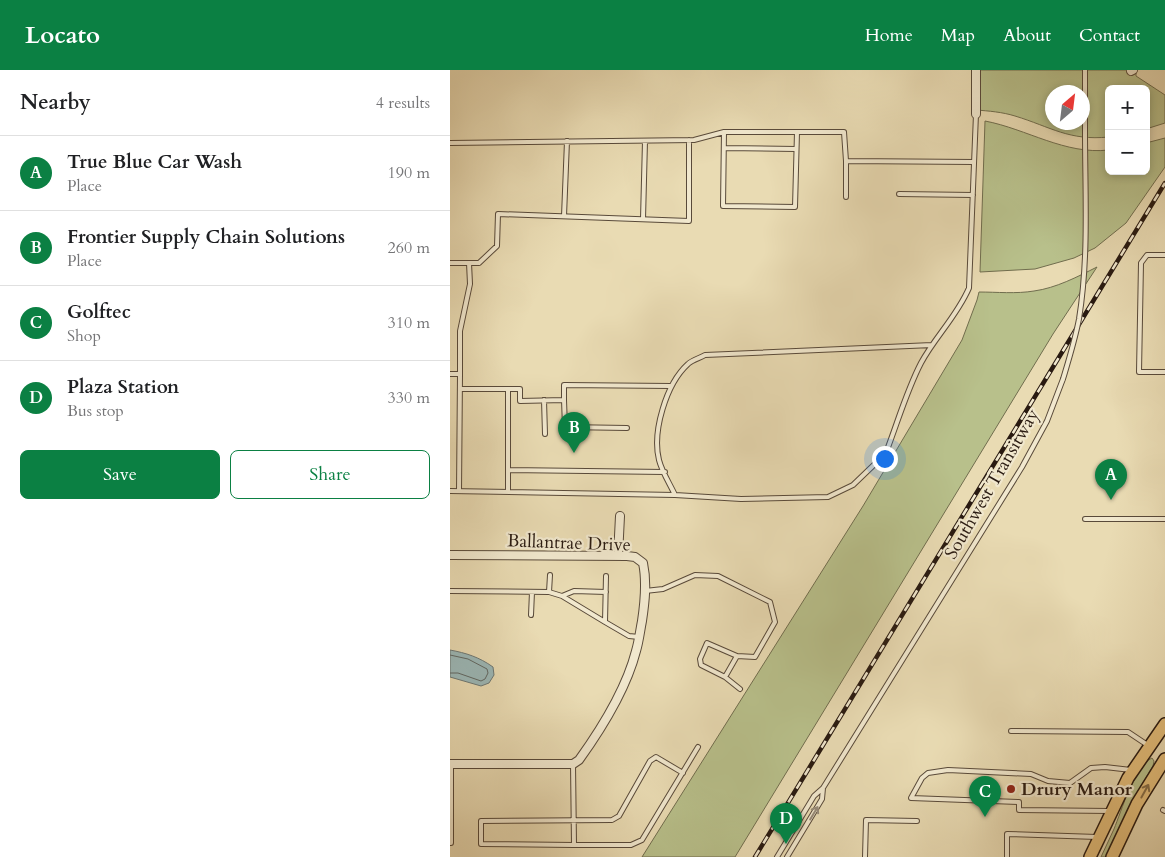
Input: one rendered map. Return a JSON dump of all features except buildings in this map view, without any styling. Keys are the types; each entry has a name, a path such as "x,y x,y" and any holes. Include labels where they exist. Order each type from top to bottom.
{"main road":[{"path":"1090,857 1111,812 1134,770 1165,724"},
{"path":"1112,857 1137,804 1165,759"}],"street":[{"path":"976,70 976,114"},
{"path":"618,556 620,516"},
{"name":"Ballantrae Drive","path":"450,555 618,556 635,557 643,563 646,575 645,591 639,637 629,673 618,698 588,748 579,760 573,764"},
{"path":"450,764 573,764"}],"lane":[{"name":"Southwest Transitway","path":"777,857 814,796 824,788 1022,467 1047,421 1073,347 1084,282 1086,244 1085,70"},
{"path":"450,491 675,495 741,499 828,497 854,485 888,450 920,364 958,310 969,288 976,114"},
{"path":"724,132 723,206 795,207 796,132"},
{"path":"450,143 689,140 724,132 844,132 846,197"},
{"path":"450,263 480,263 497,246 498,214 689,221 689,140"},
{"path":"564,216 567,141"},
{"path":"643,219 645,141"},
{"path":"724,148 796,149"},
{"path":"846,161 974,162"},
{"path":"899,194 973,195"},
{"path":"1165,255 1147,255 1141,263 1139,372 1165,372"},
{"path":"459,491 460,330 470,284 469,263"},
{"path":"675,495 659,460 657,441 660,414 671,386 688,363 705,355 932,345"},
{"path":"450,374 460,374"},
{"path":"627,428 565,427 564,385 671,386"},
{"path":"460,389 520,389 520,401 564,400"},
{"path":"508,389 508,491"},
{"path":"544,400 545,434"},
{"path":"508,470 664,472"},
{"path":"1085,519 1165,519"},
{"path":"549,592 550,575"},
{"path":"645,591 663,589 695,575 718,576 770,602 775,622 755,657 737,656 707,643 700,659 701,665 725,677 740,689"},
{"path":"605,622 606,576"},
{"path":"450,591 549,592 562,596 629,636 639,637"},
{"path":"562,596 574,591 606,592"},
{"path":"531,615 532,592"},
{"path":"725,677 737,656"},
{"path":"1011,731 1128,732 1149,746"},
{"path":"683,773 656,757 650,761 619,816 612,820 482,821 481,844 631,845 642,840 683,773 698,747"},
{"path":"450,764 450,843"},
{"path":"573,764 574,845"},
{"path":"1111,812 1020,810 1019,802 911,798 922,778 928,773 948,770 1031,774 1048,780 1070,783 1091,768 1105,767 1134,770"},
{"name":"Southwest Transitway","path":"787,857 822,800 824,788"},
{"path":"865,857 866,820 917,821"},
{"path":"1007,857 1007,834 1099,837"}],"green space":[{"path":"976,70 1136,70 1136,76 1150,85 1105,85 1105,137 1083,137 1055,130 1090,130 1090,85 1045,85 1045,126 996,112 976,110"},
{"path":"1150,85 1165,95 1165,123 1150,128"},
{"path":"985,121 1077,149 1105,150 1105,175 1150,175 1150,142 1165,138 1165,167 1126,223 1095,248 1074,258 1035,269 980,272"},
{"path":"1097,267 1053,334 735,857 642,857 863,506 962,340 979,292 1027,292 1042,290 1066,282"},
{"path":"1152,758 1154,761 1153,766 1130,805 1106,857 1101,857 1134,779 1146,762"}],"water":[{"path":"450,650 472,656 493,667 494,675 489,683 481,686 450,677"}],"railway":[{"path":"755,857 1165,183"}],"place":[{"name":"Frontier Supply Chain Solutions","path":"574,453"},
{"name":"True Blue Car Wash","path":"1111,500"},
{"name":"Drury Manor","path":"1011,789"},
{"name":"Golftec","path":"985,817"},
{"name":"Plaza Station","path":"786,844"}]}
